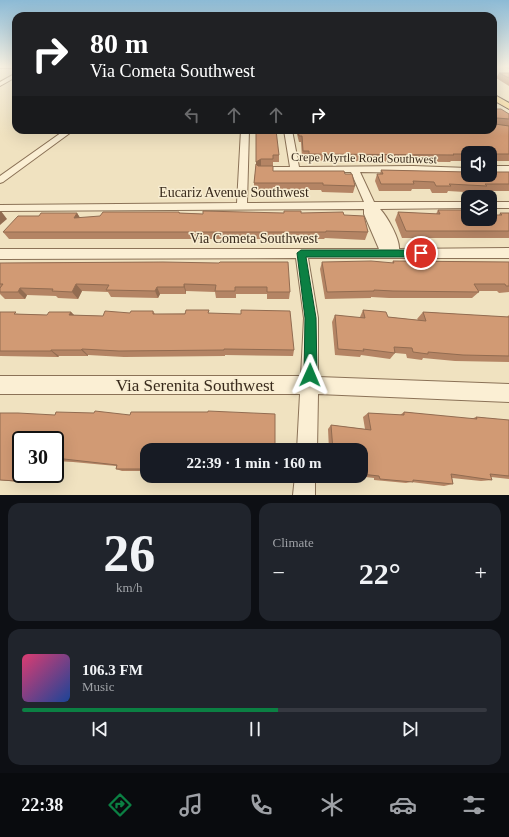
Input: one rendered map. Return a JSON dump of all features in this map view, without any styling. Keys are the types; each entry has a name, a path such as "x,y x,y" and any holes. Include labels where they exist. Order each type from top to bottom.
{"main road":[{"path":"497,99 509,107"}],"street":[{"path":"0,180 64,134"},
{"path":"242,207 245,134"},
{"path":"289,134 295,169"},
{"path":"354,169 370,205 369,214 382,245 392,253"},
{"name":"Crepe Myrtle Road Southwest","path":"261,170 354,169 461,171"},
{"path":"497,169 509,169"},
{"name":"Eucariz Avenue Southwest","path":"0,208 461,205"},
{"path":"497,205 509,205"},
{"path":"301,253 311,318 307,443"},
{"name":"Via Cometa Southwest","path":"0,254 509,253"},
{"name":"Via Serenita Southwest","path":"0,385 310,385 509,393"},
{"path":"304,495 305,483"}],"building":[{"path":"497,109 501,109 509,114 509,119 497,118"},
{"path":"497,124 509,126 509,154 497,154 497,146 461,146 461,154 453,154 454,155 309,154 309,151 303,151 302,136 299,136 299,134 497,134"},
{"path":"256,134 276,134 279,155 273,155 273,159 261,159 256,162"},
{"path":"256,164 258,166 273,166 273,171 344,171 345,174 352,174 355,186 323,185 323,183 254,183"},
{"path":"381,170 461,172 461,182 497,182 497,172 509,172 509,184 485,184 487,186 449,184 451,186 436,186 434,182 413,181 414,184 381,184 377,174 383,174"},
{"path":"438,210 461,210 461,226 497,226 497,215 502,215 500,213 509,213 509,231 406,231 398,212 440,214"},
{"path":"203,211 284,213 284,211 301,211 301,213 343,212 344,215 364,216 368,232 3,232 18,216 39,216 41,213 77,213 74,218 100,216 103,212 179,212 203,214"},
{"path":"371,261 394,263 393,261 509,262 509,286 506,286 505,284 474,284 479,292 374,290 327,292 322,262"},
{"path":"288,262 290,292 267,292 267,287 235,287 235,291 215,291 216,285 184,284 184,287 157,287 155,291 106,290 109,285 76,284 72,292 52,291 53,289 20,288 18,292 0,292 0,288 3,284 0,284 0,263"},
{"path":"186,310 209,310 208,313 241,314 241,310 290,311 294,350 224,349 119,351 82,349 51,351 0,351 0,312 47,315 49,312 71,312 69,315 103,316 105,311 130,313 131,311 153,311 153,314 185,314"},
{"path":"363,310 386,312 388,317 426,321 423,312 509,317 509,356 463,355 428,352 428,354 413,352 412,348 394,347 395,353 363,349 364,351 338,349 335,315 365,318"},
{"path":"95,411 130,415 131,412 208,411 275,414 275,443 140,443 140,469 116,469 117,465 64,459 64,431 12,431 12,481 0,480 0,413 55,415 56,412 94,413"},
{"path":"404,412 477,419 476,417 509,420 509,476 490,474 492,480 451,474 453,484 413,480 413,482 380,479 379,476 368,475 368,443 332,443 331,425 371,430 368,413 404,415"}],"route":[{"path":"310,375 311,318 301,253 421,253"}]}
